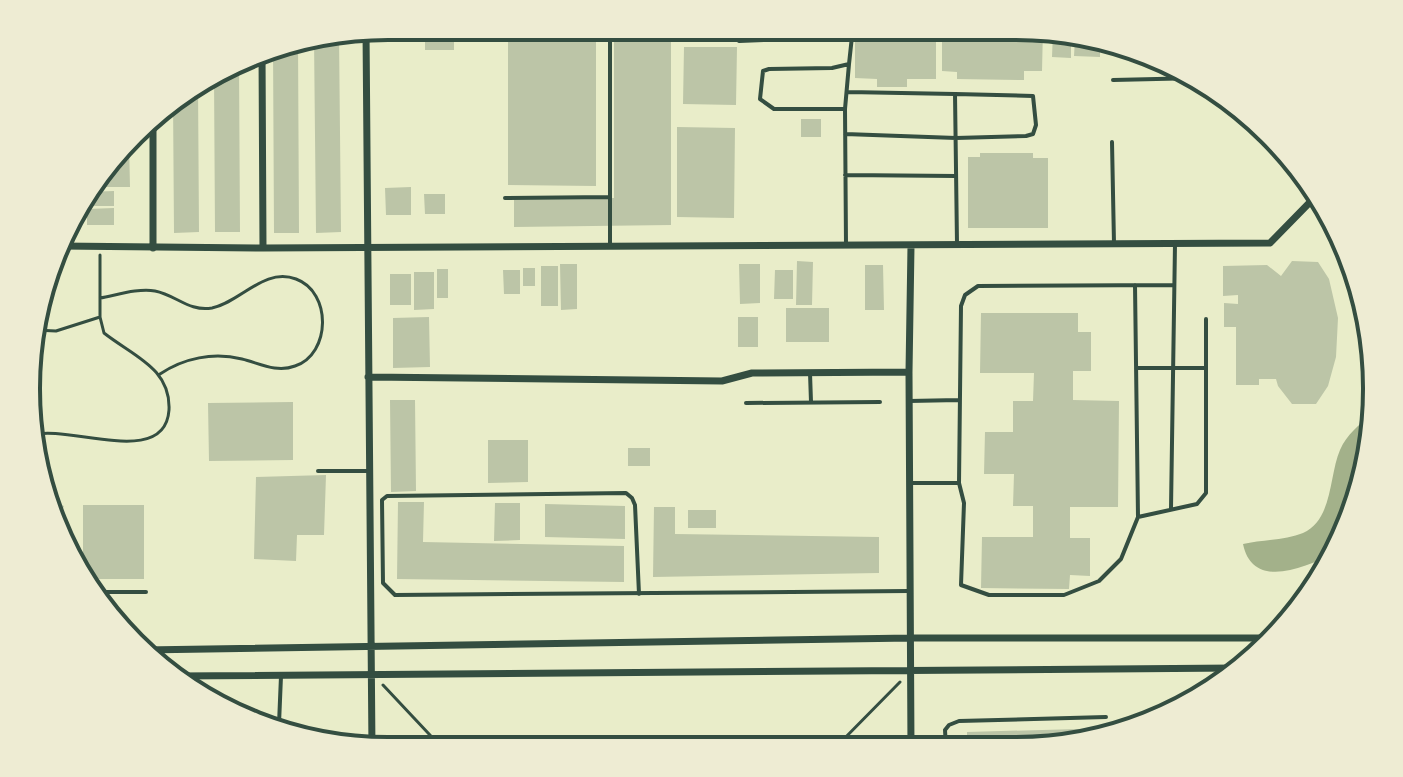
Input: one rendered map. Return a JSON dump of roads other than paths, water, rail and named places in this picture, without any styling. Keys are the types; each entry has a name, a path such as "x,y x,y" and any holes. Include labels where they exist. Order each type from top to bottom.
{"street":[{"path":"366,41 372,736"},
{"path":"262,64 263,248"},
{"path":"153,132 153,248"},
{"path":"71,246 367,248 1270,243 1309,203"},
{"path":"911,246 911,737"},
{"path":"368,377 722,381 752,373 909,372"},
{"path":"158,650 911,638 1258,638"},
{"path":"199,680 372,673 1222,668"}],"lane":[{"path":"610,40 610,246"},
{"path":"739,41 762,40"},
{"path":"846,245 845,109 852,40"},
{"path":"845,109 774,109 760,99 760,77 763,71 769,69 832,68 849,64"},
{"path":"1113,80 1174,79"},
{"path":"845,134 956,138 1026,136 1033,134 1036,125 1033,96 1027,94 848,92"},
{"path":"955,94 957,246"},
{"path":"1112,142 1114,244"},
{"path":"845,175 956,176"},
{"path":"505,198 610,197"},
{"path":"1171,509 1175,244"},
{"path":"1135,285 1138,517 1121,559 1099,581 1064,595 989,595 961,585 964,503 959,483 959,400 961,306 965,295 978,286 1135,285 1173,285"},
{"path":"1138,517 1197,504 1206,493 1206,319"},
{"path":"1136,368 1206,368"},
{"path":"810,373 811,402"},
{"path":"909,401 959,400"},
{"path":"746,403 880,402"},
{"path":"318,471 368,471"},
{"path":"910,483 959,483"},
{"path":"639,594 635,505 626,493 387,496 382,500 383,583 395,595 639,594 909,591"},
{"path":"106,592 146,592"},
{"path":"279,720 281,676"},
{"path":"945,737 949,725 959,721 1106,717"}]}
